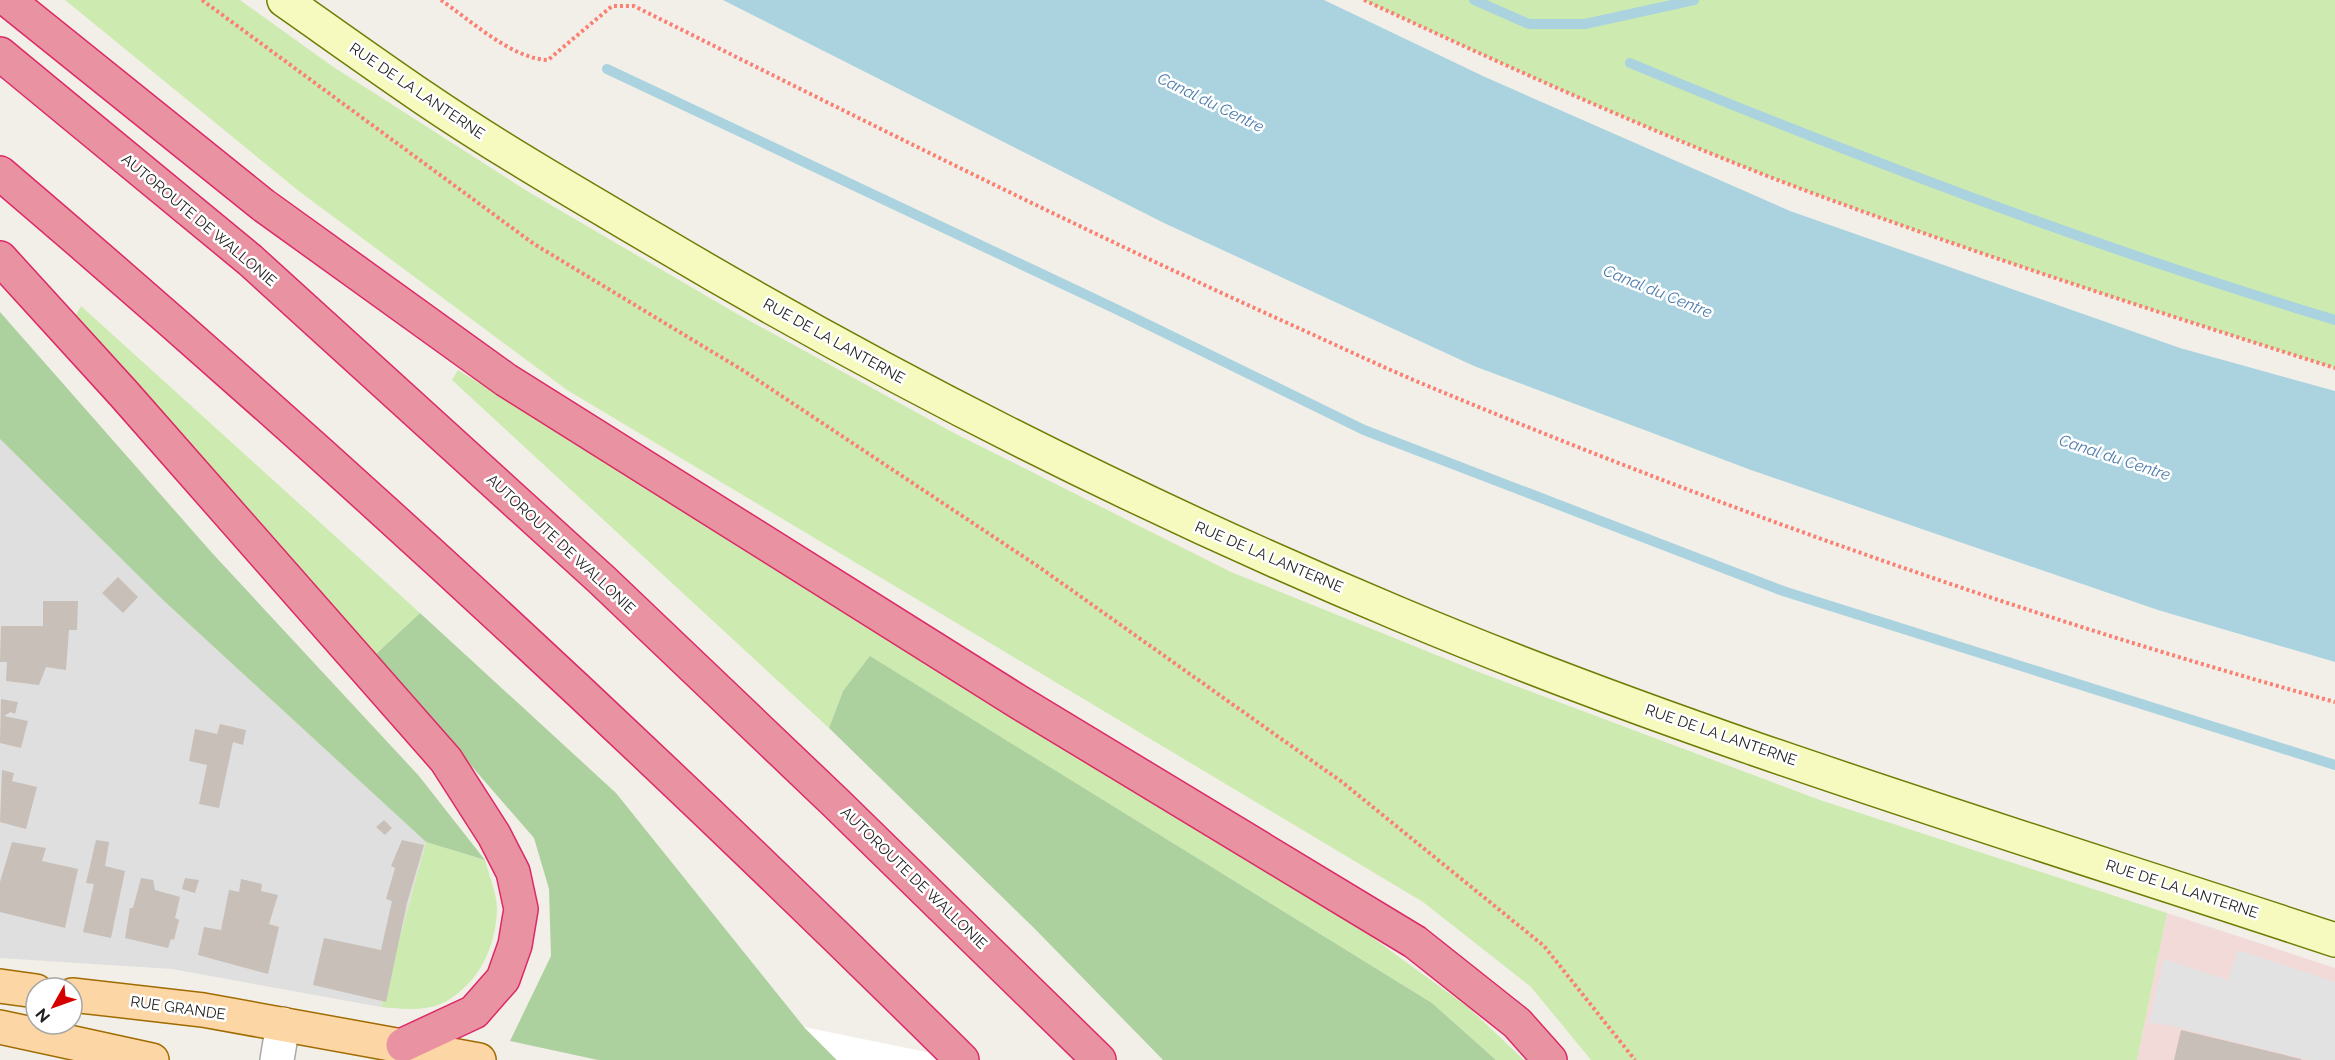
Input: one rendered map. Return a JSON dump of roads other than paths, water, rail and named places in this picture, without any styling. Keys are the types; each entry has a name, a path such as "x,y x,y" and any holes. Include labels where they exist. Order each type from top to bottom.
{"highway":[{"path":"8,0 263,205 506,380 1017,701 1415,942 1518,1023 1550,1060"},
{"name":"AUTOROUTE DE WALLONIE","path":"0,54 250,260 602,580 837,804 1099,1060"},
{"path":"0,173 188,334 530,643 755,856 962,1060"},
{"path":"0,258 124,394 446,760 494,835 509,863 521,909 515,945 502,979 474,1012 403,1045"}],"main road":[{"name":"RUE DE LA LANTERNE","path":"284,0 427,100 568,189 739,290 981,422 1177,518 1401,615 1574,684 1830,773 2335,940"},
{"path":"0,986 24,989"},
{"name":"RUE GRANDE","path":"84,996 203,1010 479,1060"},
{"path":"0,1027 152,1060"}],"street":[{"path":"277,1060 283,1024"}],"water":[{"name":"Canal du Centre","path":"723,0 1324,0 1485,77 1790,211 2180,348 2335,391 2335,662 2158,610 1945,537 1751,470 1474,366 1164,223"}],"waterway":[{"path":"1474,0 1529,24 1585,24 1694,0"},
{"path":"1630,63 1892,168 2156,263 2335,320"},
{"path":"607,69 1118,310 1364,430 1783,591 2335,765"}]}
